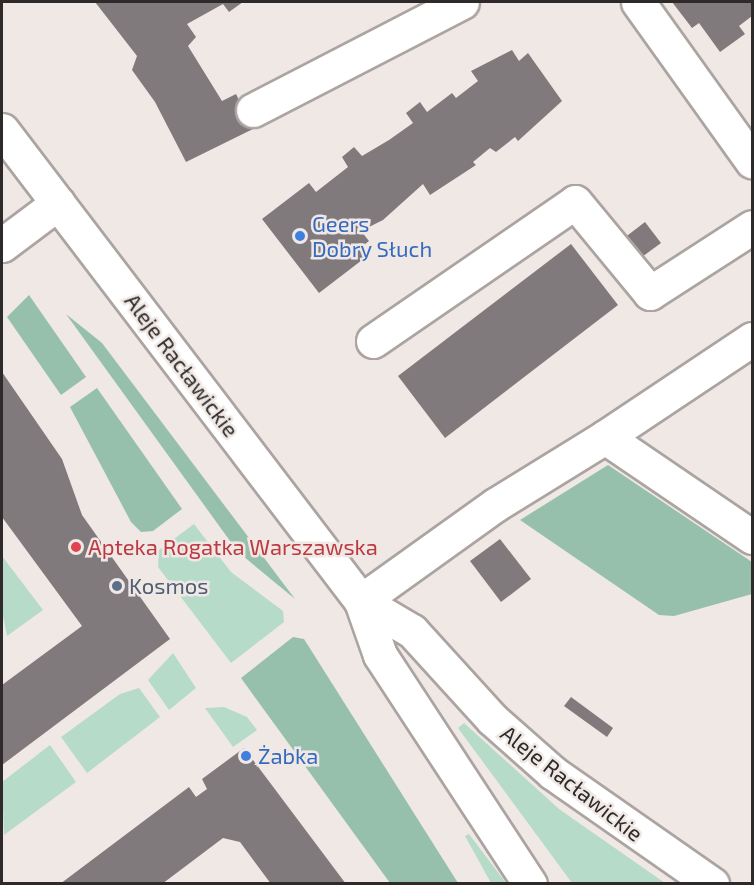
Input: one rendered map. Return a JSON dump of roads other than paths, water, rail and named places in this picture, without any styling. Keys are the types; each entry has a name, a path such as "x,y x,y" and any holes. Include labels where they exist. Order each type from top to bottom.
{"street":[{"path":"253,110 462,2"},
{"path":"638,2 748,154"},
{"name":"Aleje Racławickie","path":"2,130 361,601 380,655 530,884"},
{"path":"373,340 575,202 650,293 753,227"},
{"path":"2,245 58,203"},
{"path":"361,601 495,505 606,437 753,339"},
{"path":"606,437 753,537"},
{"name":"Aleje Racławickie","path":"361,601 412,632 492,719 553,773 712,884"}],"place":[{"name":"Geers Dobry Słuch","path":"300,236"},
{"name":"Apteka Rogatka Warszawska","path":"76,547"},
{"name":"Kosmos","path":"117,586"},
{"name":"Żabka","path":"246,756"}]}
